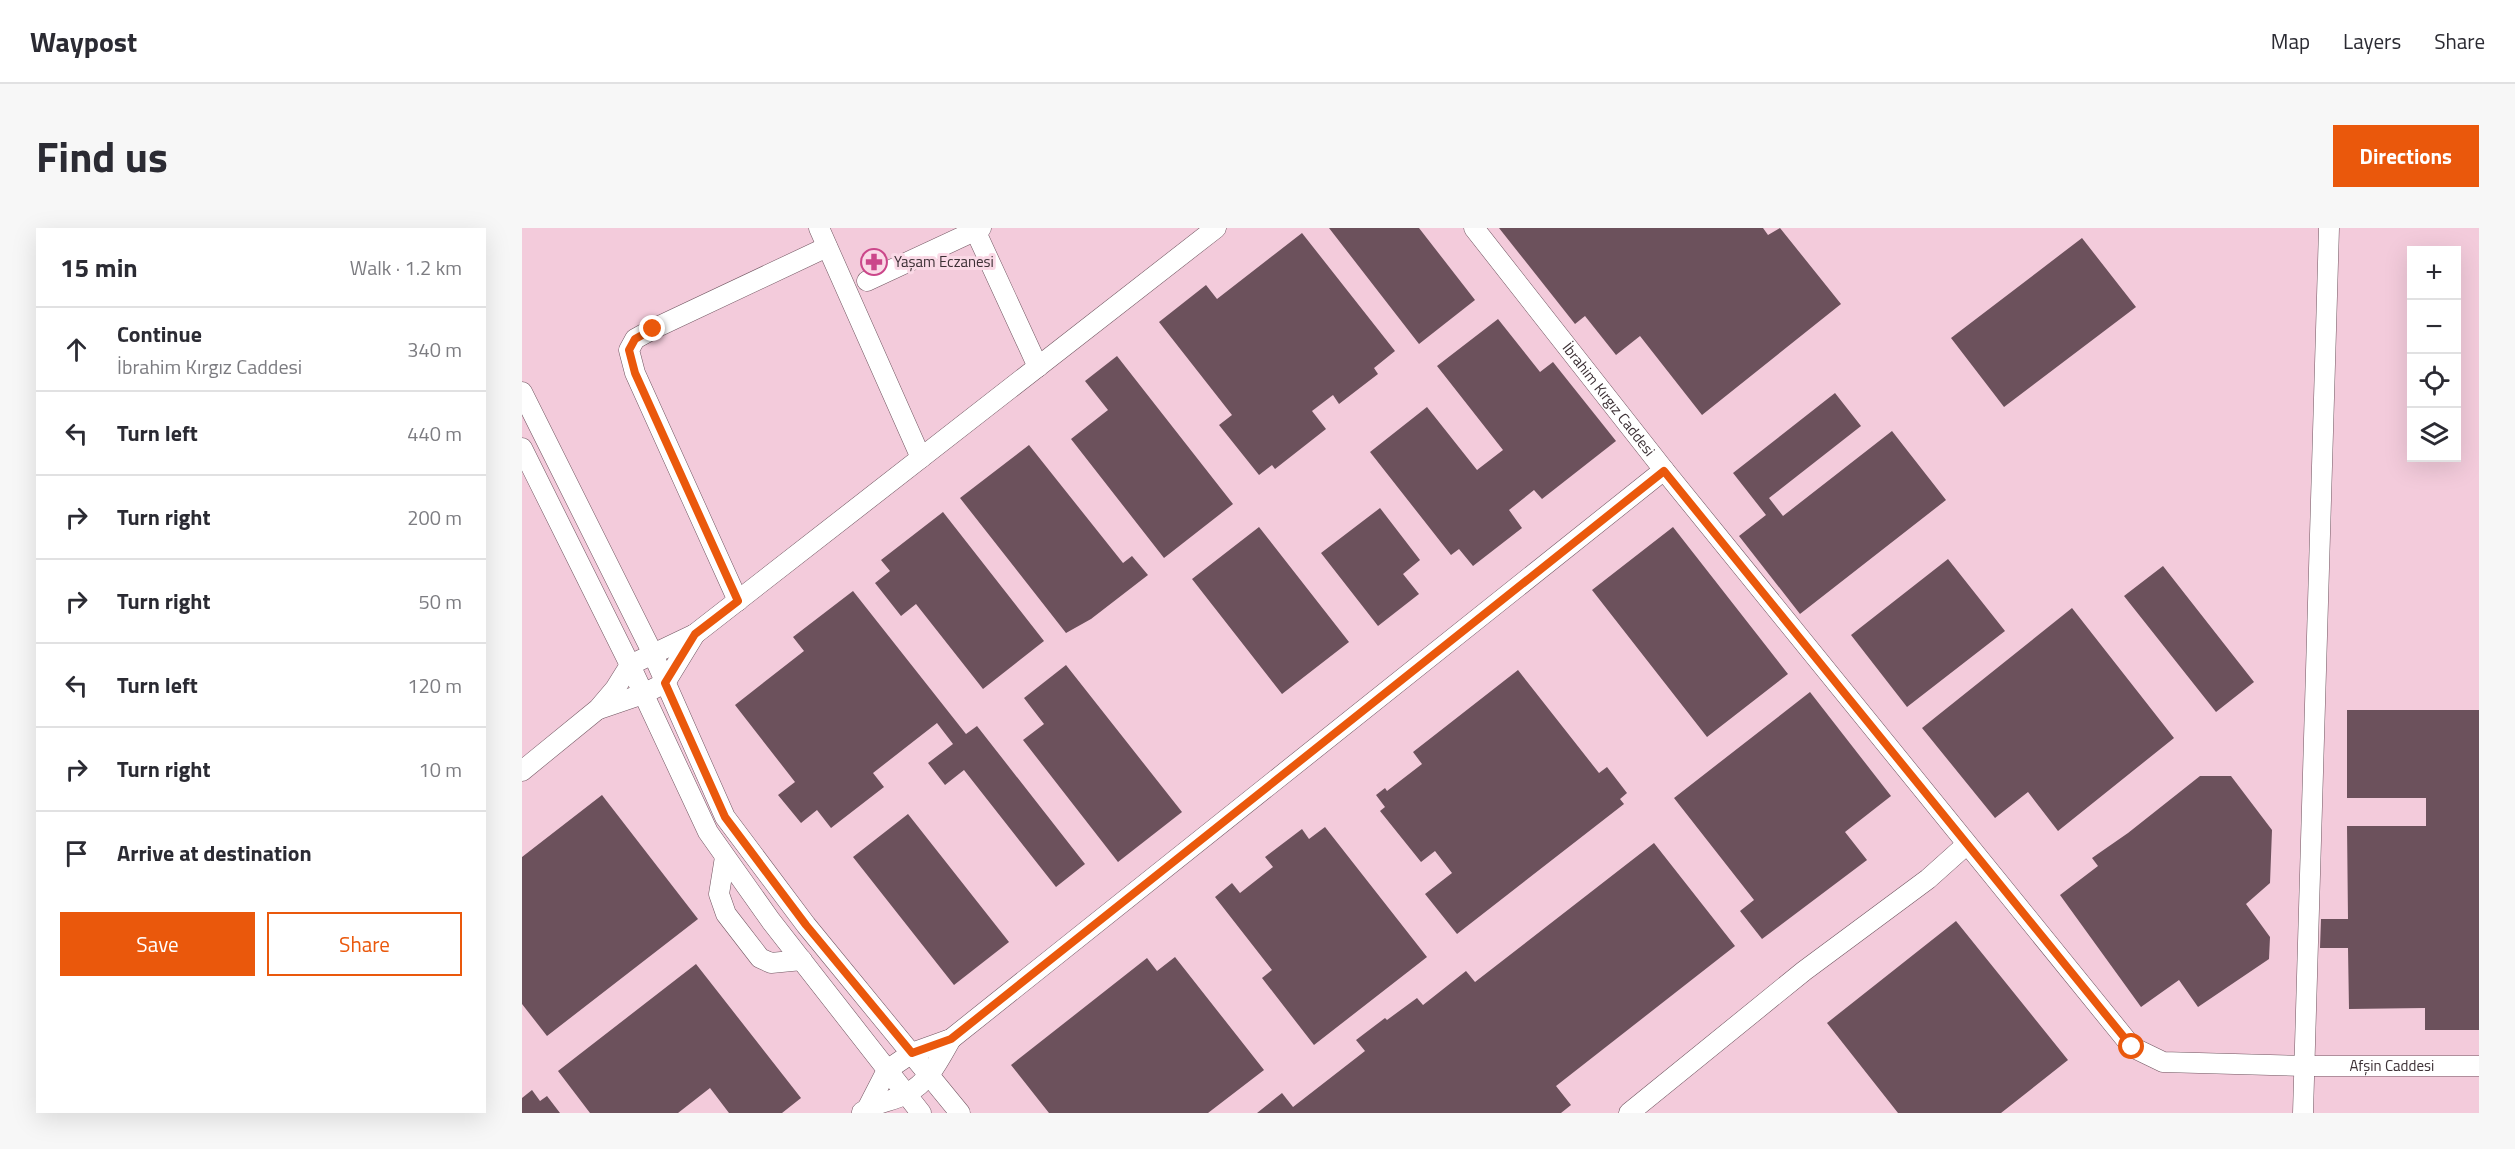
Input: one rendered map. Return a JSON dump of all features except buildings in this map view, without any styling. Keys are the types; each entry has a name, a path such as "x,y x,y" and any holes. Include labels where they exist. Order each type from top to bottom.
{"street":[{"path":"819,228 921,458"},
{"path":"522,771 598,709 615,689 630,665 652,652 695,634 1216,228"},
{"name":"İbrahim Kırgız Caddesi","path":"1474,228 1664,471 2132,1047 2163,1062 2305,1066"},
{"path":"2303,1113 2329,228"},
{"path":"867,281 978,229 1038,367"},
{"path":"738,601 635,373 629,350 635,339 653,329 827,247"},
{"path":"522,392 652,652 725,817 806,925 960,1113"},
{"path":"522,448 630,665 708,832 802,960 921,1113"},
{"path":"864,1110 887,1070 912,1053 951,1039 1664,471"},
{"path":"598,709 643,694 665,683 695,634"},
{"path":"1633,1112 1804,971 1928,879 1966,845"},
{"path":"725,857 718,894 726,914 760,958 771,963 802,960"},
{"path":"864,1110 906,1094 930,1076 951,1039"},
{"name":"Afşin Caddesi","path":"2305,1066 2479,1066"}],"shaded area":[{"path":"522,228 2479,228 2479,1113 522,1113"}],"place":[{"name":"Yaşam Eczanesi","path":"874,262"}],"route":[{"path":"653,329 635,339 629,350 635,373 738,601 695,634 665,683 725,817 806,925 912,1053 951,1039 1664,471 2132,1047"}]}
